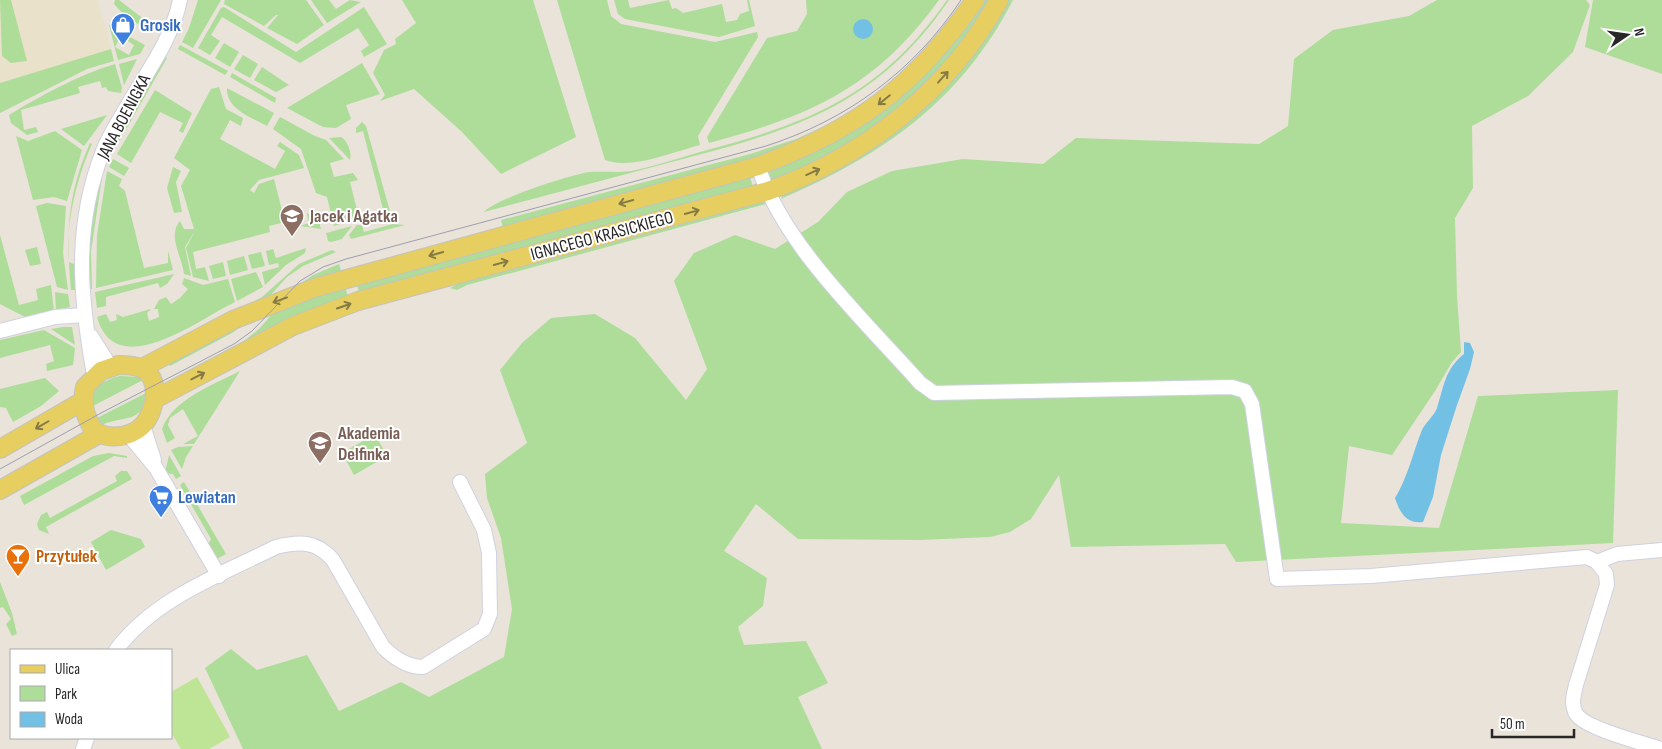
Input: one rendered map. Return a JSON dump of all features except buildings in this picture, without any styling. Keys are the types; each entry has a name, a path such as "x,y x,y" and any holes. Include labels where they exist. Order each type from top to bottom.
{"main road":[{"name":"IGNACEGO KRASICKIEGO","path":"142,368 233,320 314,288 758,166 803,148 841,129 874,108 905,83 936,52 975,0"},
{"name":"IGNACEGO KRASICKIEGO","path":"155,399 317,315 358,302 768,191 819,170 860,147 895,122 930,92 960,59 988,20 999,0"},
{"path":"0,490 99,434 111,436 136,430 150,415 155,399 152,379 142,368 131,365 110,366 94,375 85,387 83,401 88,420 99,434"},
{"path":"0,449 83,401"}],"street":[{"name":"JANA BOENIGKA","path":"94,375 84,315 81,272 84,230 94,178 104,149 169,34 180,0"},
{"path":"758,166 780,217 813,262 920,383 934,393 1232,387 1246,391 1252,404 1277,579 1370,576 1588,557 1597,562 1606,574 1607,585 1572,701 1576,714 1588,724 1661,749"},
{"path":"0,331 55,317 84,315"},
{"name":"JANA BOENIGKA","path":"86,329 110,366"},
{"path":"136,430 219,576"},
{"path":"117,649 130,632 147,616 169,602 276,547 296,542 318,547 324,550 333,560 383,647 390,654 412,667 424,667 484,629 490,614 489,553 484,530 460,482"},
{"path":"1597,562 1617,554 1662,550"}],"shaded area":[{"path":"0,0 98,0 111,49 0,83"}],"green space":[{"path":"0,0 11,0 27,61 11,63 2,56"},
{"path":"115,0 119,0 154,27 150,32 124,15 114,4"},
{"path":"198,0 221,0 193,48 182,42 189,28"},
{"path":"225,0 306,0 324,25 297,44 267,28 278,15 264,26 224,4"},
{"path":"311,0 329,0 336,9 350,0 361,2 327,23"},
{"path":"402,0 533,0 576,137 501,174 462,132 414,89 380,101 385,95 373,73 384,50 396,44 395,39 416,23"},
{"path":"557,0 607,0 611,16 621,24 715,42 757,32 758,37 698,136 700,145 652,159 615,163 605,160"},
{"path":"614,0 628,0 630,8 669,0 672,9 676,8 683,13 722,4 726,22 737,20 740,14 749,11 747,0 749,0 755,26 719,37 625,19 618,14"},
{"path":"806,0 939,0 915,30 890,56 865,77 838,94 779,122 709,143 707,137 767,38 797,31 807,14"},
{"path":"947,0 949,0 920,38 890,68 858,92 824,112 749,140 708,152 484,212 517,194 566,178 589,172 626,172 650,167 780,128 812,115 870,81 897,59 922,32"},
{"path":"983,0 992,0 963,41 930,80 894,115 852,144 773,182 769,172 770,169 818,149"},
{"path":"1007,0 1013,0 992,36 969,68 944,96 916,121 853,164 781,199 784,193 857,158"},
{"path":"1437,0 1586,0 1590,5 1573,52 1528,96 1472,126 1473,188 1455,218 1461,352 1452,362 1392,455 1349,446 1341,523 1439,528 1478,396 1618,390 1613,543 1236,562 1225,544 1071,547 1059,475 1031,519 1010,532 990,537 920,540 798,539 756,504 724,551 767,578 763,606 738,627 744,645 806,641 828,683 798,697 822,749 243,749 205,668 231,649 257,670 307,655 339,711 401,682 429,697 504,657 512,609 501,538 487,498 485,474 527,443 500,370 522,343 551,318 595,314 635,338 686,400 707,369 674,281 694,253 735,235 775,249 818,222 847,192 892,171 963,159 1043,164 1076,138 1259,144 1288,126 1294,59 1333,30 1409,16"},
{"path":"1593,0 1662,0 1662,74 1585,47"},
{"path":"224,7 296,52 364,7 387,44 364,57 361,51 369,45 358,28 300,63 222,17 211,35 220,41 210,55 198,48 221,8"},
{"path":"109,25 127,35 125,39 120,37 115,47 129,55 134,45 128,41 130,37 145,45 140,54 118,60"},
{"path":"224,43 239,52 230,67 215,58"},
{"path":"934,44 860,111 784,150 503,228 501,220 750,154 796,139 825,126 862,105 880,92"},
{"path":"180,45 228,71 225,75 178,49"},
{"path":"111,49 114,61 87,69 0,113 0,83"},
{"path":"243,55 258,64 250,78 234,69"},
{"path":"165,57 167,58 113,152 111,147"},
{"path":"137,59 124,85 119,64"},
{"path":"362,63 380,94 346,105 351,119 336,128 323,127 287,108"},
{"path":"115,64 122,88 121,93 108,91 106,87 102,88 100,81 78,87 80,93 21,110 24,130 36,127 38,132 27,135 11,123 9,115 34,100 60,86"},
{"path":"262,67 289,85 276,92 254,80"},
{"path":"232,73 276,98 275,103 230,77"},
{"path":"219,87 226,109 243,118 241,126 230,120 220,139 275,169 285,151 277,146 280,142 299,155 304,168 259,180 250,190 254,193 259,184 274,179 285,222 269,226 270,232 193,252 196,269 205,267 209,281 193,277 186,248 195,231 185,247 191,276 184,274 176,246 175,233 180,221 184,229 194,229 181,186 190,170 174,158 211,89"},
{"path":"227,88 274,113 267,126 247,116 235,107 228,95"},
{"path":"155,90 192,113 183,133 179,131 183,123 160,112 131,163 117,154"},
{"path":"107,115 84,146 61,129"},
{"path":"280,117 326,140 344,159 330,163 334,177 353,173 358,180 350,182 358,214 355,219 334,226 327,197 316,193 301,149 273,129"},
{"path":"362,122 366,126 391,215 382,216 376,211 383,209 363,131 356,133 356,128"},
{"path":"55,131 82,150 67,201 54,197 33,200 16,136 28,141"},
{"path":"341,137 349,147 350,160 329,138"},
{"path":"90,143 92,144 73,202 69,234 70,215 77,180"},
{"path":"113,159 129,168 124,176 109,167"},
{"path":"173,167 181,171 176,182 182,212 174,213 167,188"},
{"path":"103,170 91,252 92,289 86,289 90,229 95,199"},
{"path":"107,171 122,179 119,186 125,191 144,268 168,263 168,251 173,270 96,288 97,235"},
{"path":"749,175 753,186 360,295 356,282"},
{"path":"762,201 766,204 467,285 457,290 450,288 466,280"},
{"path":"47,203 66,206 63,253 68,290 57,287 36,206"},
{"path":"316,211 321,229 300,226 309,223 307,214"},
{"path":"393,224 405,225 351,239 349,235 357,225 362,225 364,232"},
{"path":"352,226 342,239 328,241 326,233"},
{"path":"0,235 19,305 38,300 36,289 51,285 54,311 25,317 0,304"},
{"path":"37,247 41,264 30,266 25,250"},
{"path":"306,248 305,253 286,265 265,285 262,272 279,267 278,263 269,265 266,251 273,249 276,258"},
{"path":"332,250 336,252 303,266 287,277 267,299 251,304 262,297 299,264"},
{"path":"261,252 265,266 252,269 248,255"},
{"path":"244,256 248,270 230,275 227,261"},
{"path":"69,262 76,265 76,290 71,290"},
{"path":"223,262 226,276 213,279 209,266"},
{"path":"339,264 342,274 300,284 313,275"},
{"path":"256,272 263,287 237,301 231,279"},
{"path":"174,274 167,284 160,288 158,283 106,297 106,306 97,308 95,292"},
{"path":"184,278 203,285 228,279 235,302 181,332 160,341 140,346 122,345 107,336 97,317 106,314 110,322 117,320 116,314 123,317 151,309 147,313 149,321 159,317 158,309 154,309 159,300 166,297 171,304 188,289 182,284"},
{"path":"345,285 348,298 177,381 175,378 244,341 260,328 279,306"},
{"path":"55,292 68,294 70,307 56,310"},
{"path":"243,325 232,333 170,366 167,362 208,339"},
{"path":"72,327 75,345 51,329"},
{"path":"44,330 75,348 73,365 47,371 46,364 54,361 50,345 0,358 0,340"},
{"path":"240,371 194,444 183,444 198,436 183,409 170,418 168,425 175,438 167,443 162,429 167,418 175,409 195,394"},
{"path":"120,376 143,377 145,379 89,408 92,396 98,387 108,380"},
{"path":"45,378 59,391 41,406 13,422 6,408 0,407 0,389"},
{"path":"148,392 142,410 137,414 102,425 93,420"},
{"path":"375,434 387,456 354,475 342,453"},
{"path":"193,446 186,457 182,469 171,450 178,447"},
{"path":"109,453 127,456 127,458 114,456 24,505 20,496 93,456"},
{"path":"169,455 181,476 176,479 173,474 165,473"},
{"path":"121,471 127,471 132,479 46,527 49,534 39,530 37,524 41,515 47,512 50,518 117,481 115,476"},
{"path":"184,482 226,554 215,560 207,547 211,539 180,485"},
{"path":"111,530 141,539 145,547 106,570 91,542"},
{"path":"0,582 12,613 17,634 12,636 6,624 11,619 3,607 0,608"},
{"path":"197,677 230,737 209,749 181,749 172,734 172,691"}],"water":[{"path":"863,19 870,22 873,29 870,36 863,39 856,36 853,29 856,22"},
{"path":"1464,342 1470,343 1474,352 1441,455 1433,497 1423,522 1412,521 1404,516 1395,498 1407,473 1422,430 1437,408 1449,372 1464,354"}],"tram line":[{"path":"0,469 101,413 234,344 252,331 300,281 323,267 346,259 766,146 824,122 851,107 900,71 942,26 961,0"}],"place":[{"name":"Grosik","path":"123,46"},
{"name":"Jacek i Agatka","path":"292,237"},
{"name":"Akademia Delfinka","path":"320,464"},
{"name":"Lewiatan","path":"161,518"},
{"name":"Przytułek","path":"18,577"}]}
